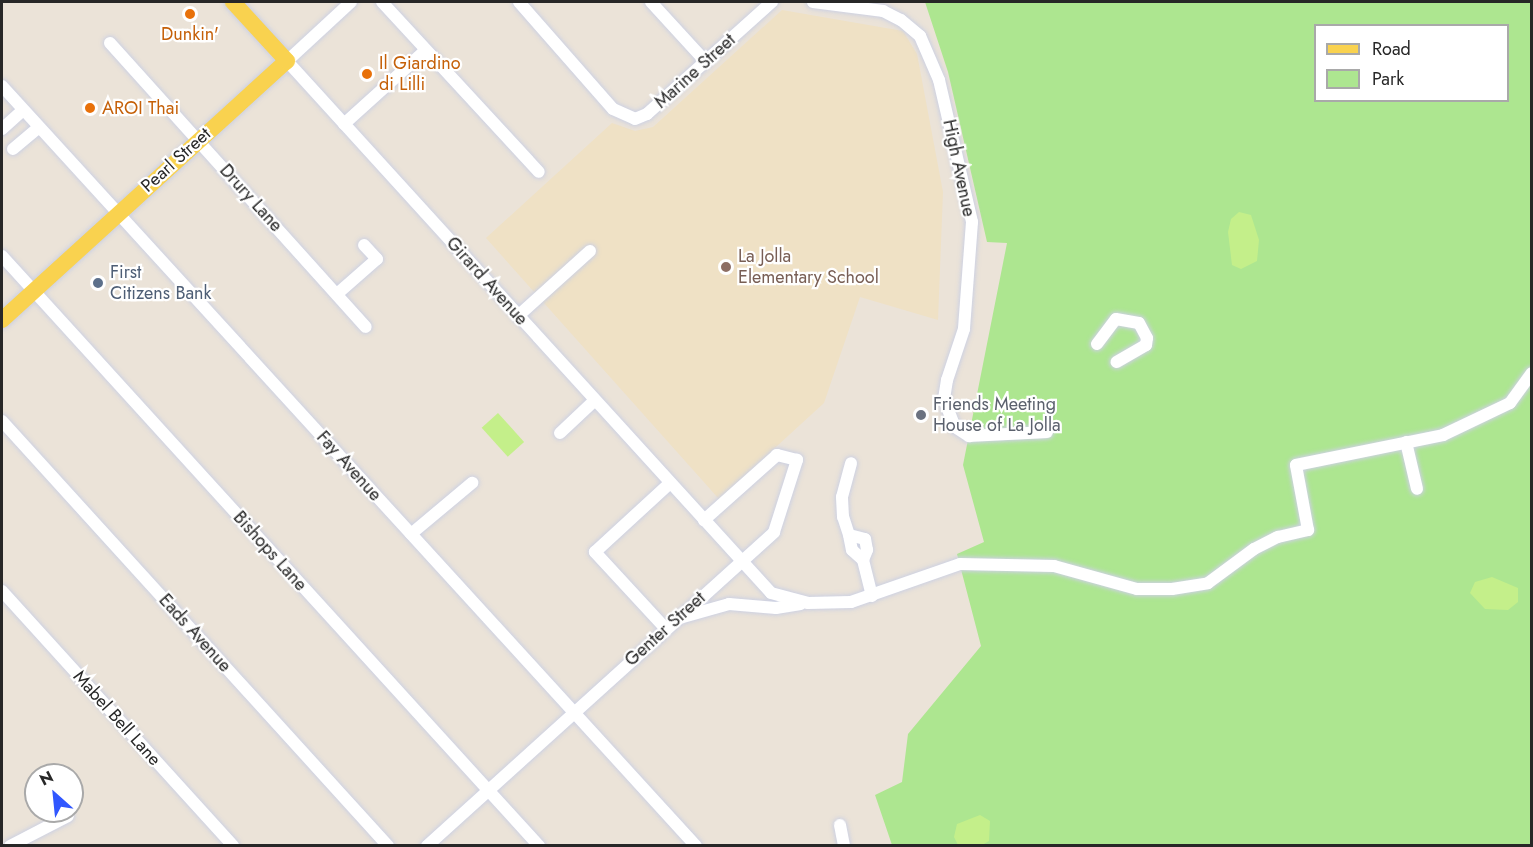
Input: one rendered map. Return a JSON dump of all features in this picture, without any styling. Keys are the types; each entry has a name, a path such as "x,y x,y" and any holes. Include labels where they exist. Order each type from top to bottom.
{"main road":[{"name":"Girard Avenue","path":"233,2 287,61"},
{"name":"Pearl Street","path":"2,320 287,61"}],"street":[{"name":"Pearl Street","path":"287,61 351,2"},
{"path":"382,2 539,172"},
{"name":"Marine Street","path":"519,2 612,109 627,118 641,117 772,2"},
{"path":"651,2 706,62"},
{"name":"High Avenue","path":"813,2 883,12 920,36 928,48 939,80 972,222 964,329 946,380 947,411 955,427 969,436 1047,432"},
{"name":"Drury Lane","path":"110,43 366,327"},
{"path":"344,124 426,50"},
{"name":"Girard Avenue","path":"287,61 741,561"},
{"name":"Fay Avenue","path":"2,86 695,845"},
{"path":"2,129 23,110"},
{"path":"13,149 39,127"},
{"path":"337,294 376,259 364,245"},
{"path":"518,316 590,251"},
{"name":"Bishops Lane","path":"2,256 539,846"},
{"path":"1097,344 1116,319 1139,323 1147,338 1146,345 1117,362"},
{"path":"676,620 729,604 776,608 808,603 851,602 939,569 960,564 1054,566 1125,587 1151,590 1208,583 1254,549 1278,537 1308,530 1296,465 1443,435 1485,417 1510,402 1532,373"},
{"path":"560,433 595,400"},
{"name":"Eads Avenue","path":"2,421 388,846"},
{"path":"1406,441 1417,489"},
{"name":"Genter Street","path":"427,846 774,532 796,460 777,455 704,520"},
{"path":"851,463 842,497 843,517 849,535 865,539 867,550 863,560 872,596"},
{"path":"411,534 472,483"},
{"path":"666,629 595,552 670,483"},
{"path":"741,561 771,593 808,603"},
{"name":"Mabel Bell Lane","path":"2,591 233,846"},
{"path":"10,846 54,823"},
{"path":"840,825 844,846"}],"shaded area":[{"name":"La Jolla Elementary School","path":"782,10 903,31 917,54 943,192 938,320 860,297 824,403 719,499 486,238 612,123 635,131 653,127"}],"green space":[{"path":"925,2 1531,2 1531,845 892,845 875,795 902,782 908,734 981,646 957,554 984,542 963,465 1007,243 987,242 948,72"},
{"path":"1239,212 1251,215 1259,240 1257,261 1241,269 1232,265 1228,232 1231,219"},
{"path":"498,413 524,442 508,457 482,428"},
{"path":"1492,577 1518,588 1518,602 1508,610 1485,609 1470,593 1475,582"},
{"path":"980,815 990,821 989,841 982,845 958,845 954,837 957,824"}],"place":[{"name":"Dunkin'","path":"190,14"},
{"name":"Il Giardino di Lilli","path":"367,74"},
{"name":"AROI Thai","path":"90,108"},
{"name":"La Jolla Elementary School","path":"726,267"},
{"name":"First Citizens Bank","path":"98,283"},
{"name":"Friends Meeting House of La Jolla","path":"921,415"}]}
